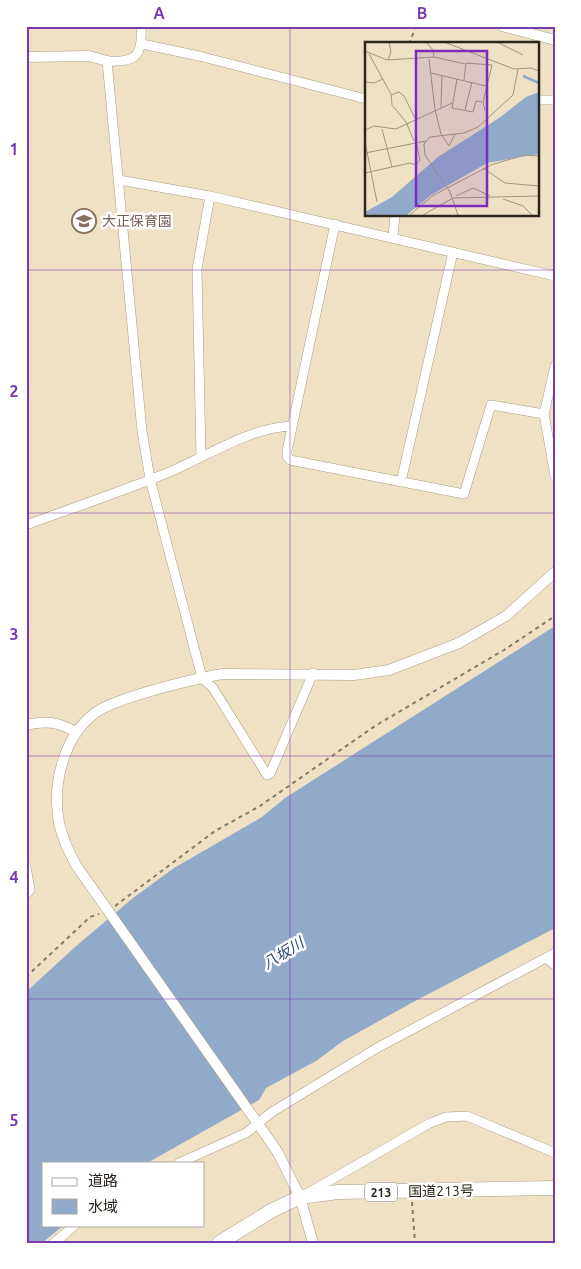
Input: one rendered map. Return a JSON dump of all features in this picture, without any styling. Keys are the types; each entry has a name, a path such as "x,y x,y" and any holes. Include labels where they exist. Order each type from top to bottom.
{"highway":[{"name":"国道213号","path":"219,1243 271,1211 300,1198 338,1192 555,1188"}],"street":[{"path":"26,57 89,56 107,61 129,60 138,54 142,44 141,26"},
{"path":"502,26 555,40"},
{"path":"142,44 198,56 365,99"},
{"path":"107,61 136,382 150,479 202,678 213,688 267,775 270,774 313,673"},
{"path":"538,100 555,100"},
{"path":"119,180 210,196 555,276"},
{"path":"201,457 197,270 210,196"},
{"path":"393,237 395,216"},
{"path":"335,224 286,451 286,456 290,460 464,494 491,404 544,414"},
{"path":"401,482 453,252"},
{"path":"555,366 544,414 555,476"},
{"path":"26,525 150,479 252,434 292,426"},
{"path":"313,1243 300,1198 278,1151 257,1124 76,865 67,847 59,822 58,793 60,769 76,732 95,713 110,704 222,674 313,673 354,675 389,670 459,643 506,616 555,572"},
{"path":"26,724 40,721 58,722 76,732"},
{"path":"26,866 30,890 26,894"},
{"path":"181,1162 246,1133 272,1112 377,1048 555,954"},
{"path":"546,958 555,966"},
{"path":"300,1198 430,1123 446,1117 466,1116 555,1153"},
{"path":"54,1243 74,1226"}],"path":[{"path":"410,42 416,26"},
{"path":"26,977 90,917 126,900 215,832 260,806 375,726 504,650 555,616"},
{"path":"412,1192 414,1243"}],"water":[{"name":"八坂川","path":"555,626 555,928 343,1041 316,1061 266,1088 259,1100 149,1162 42,1162 42,1226 63,1226 42,1243 26,1243 26,992 133,898 174,868 262,817 285,798"}],"place":[{"name":"大正保育園","path":"84,221"}]}
